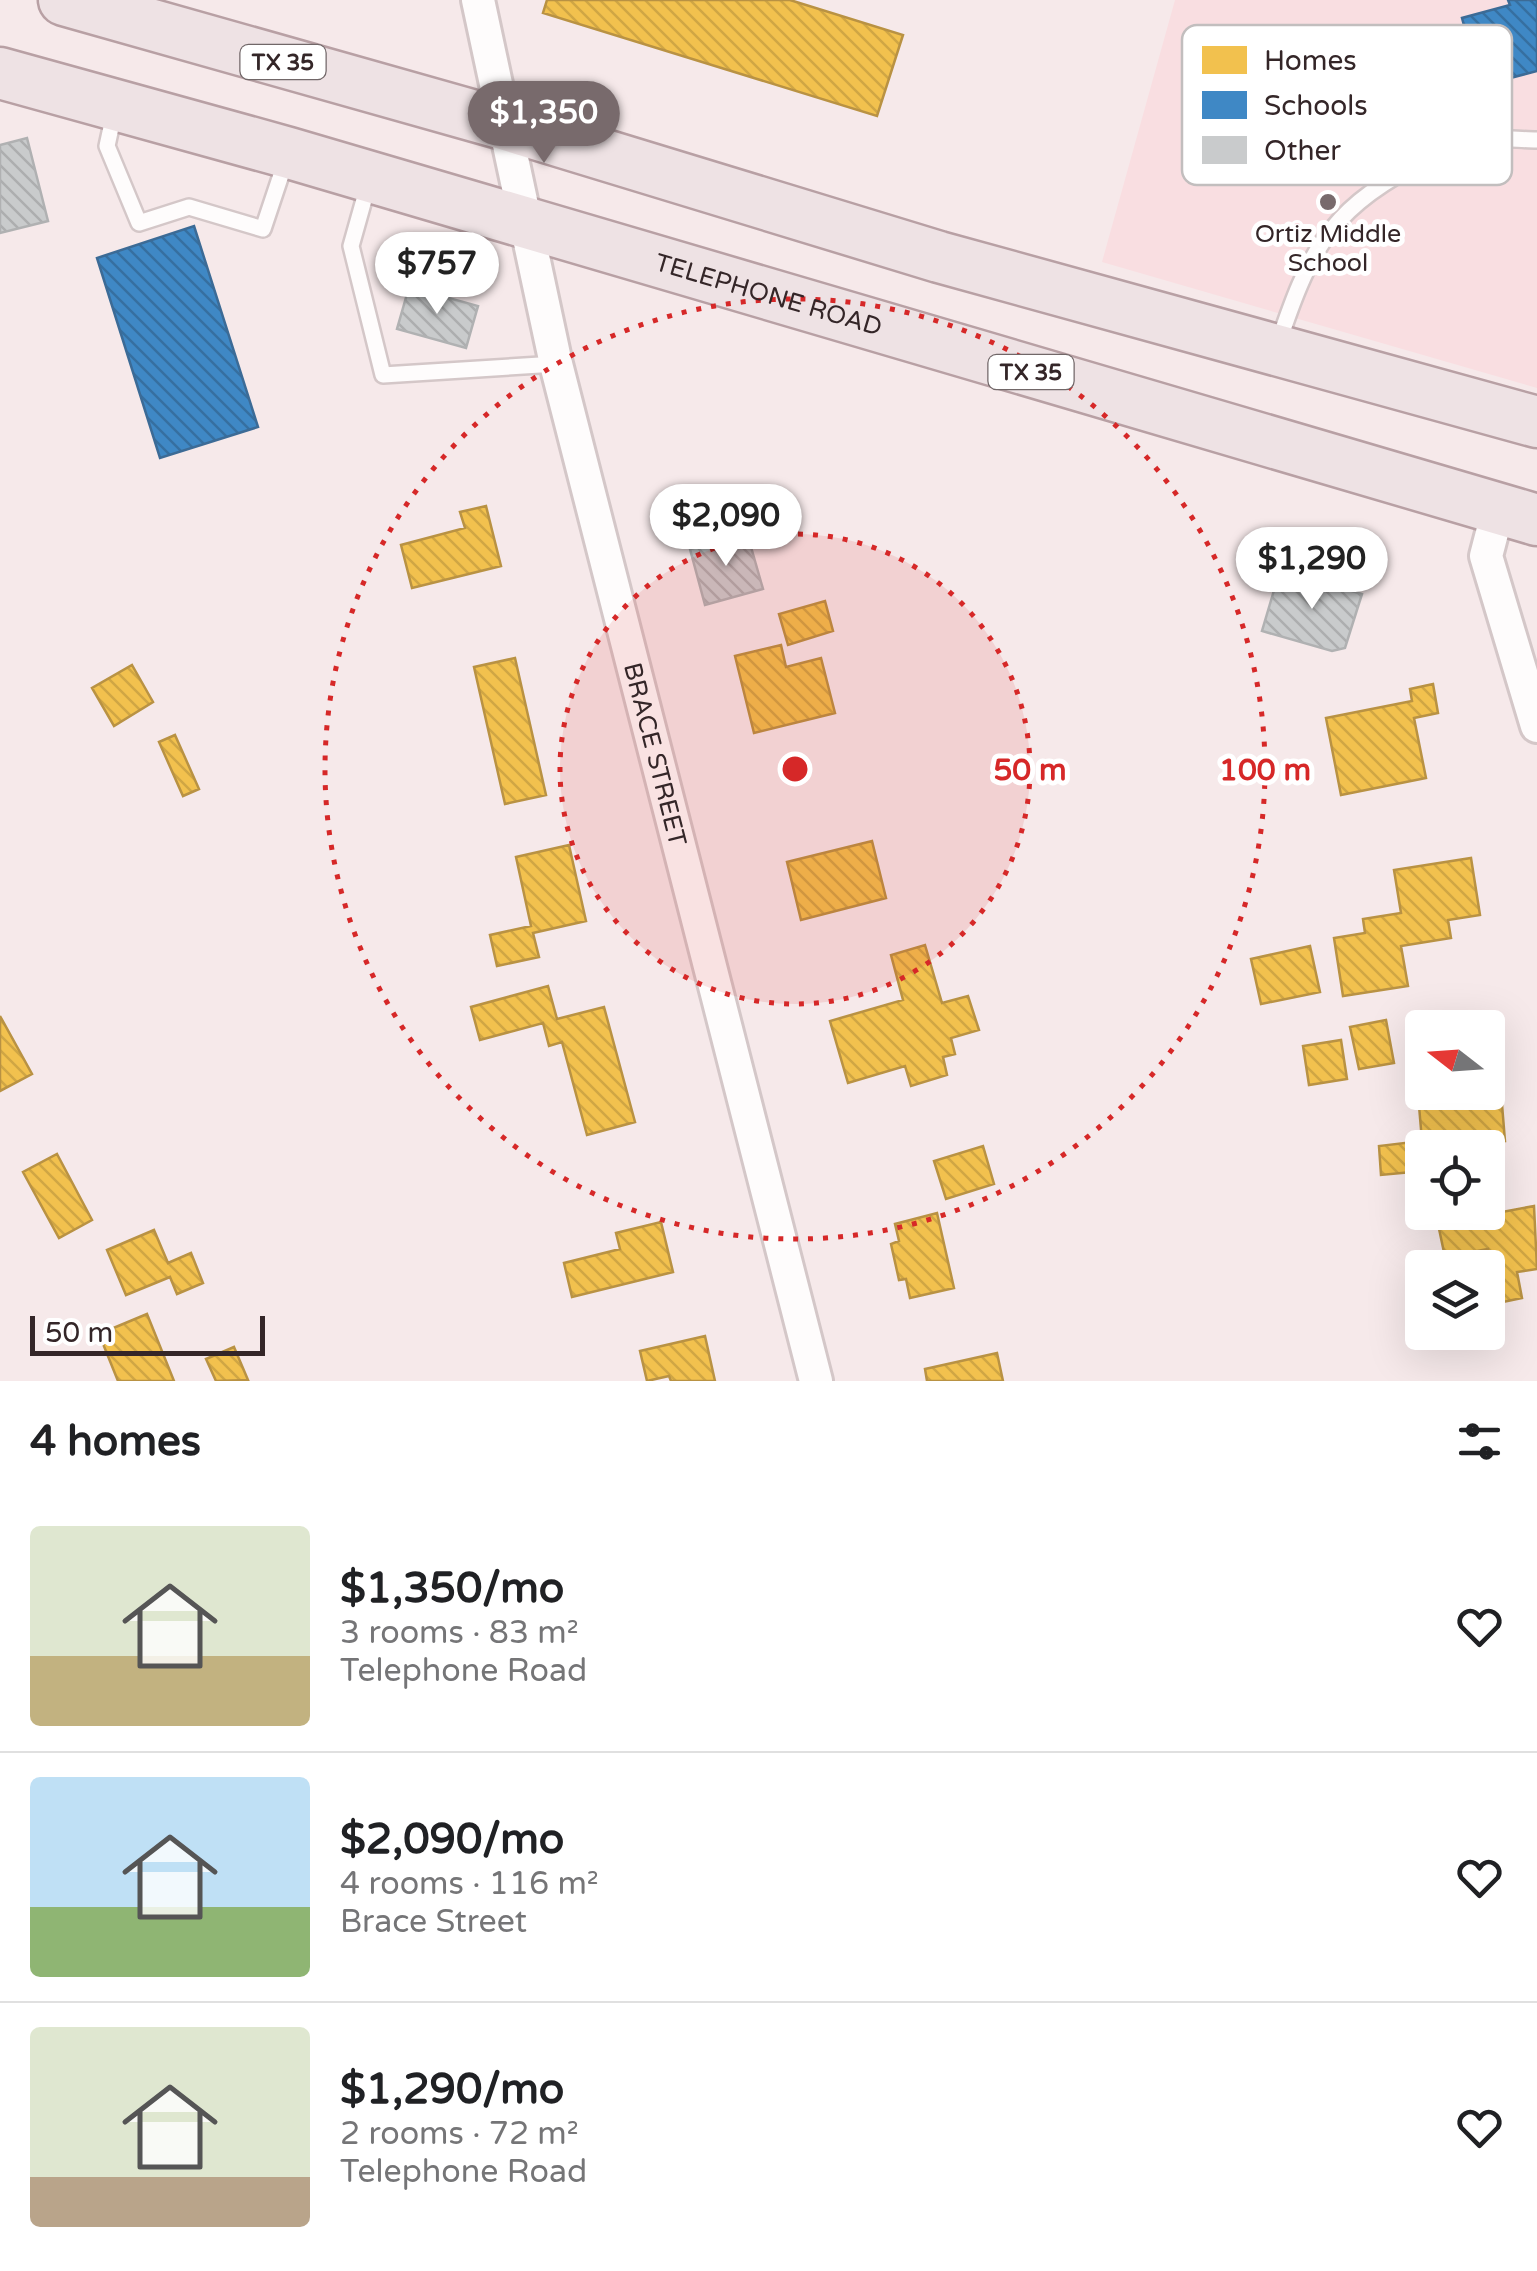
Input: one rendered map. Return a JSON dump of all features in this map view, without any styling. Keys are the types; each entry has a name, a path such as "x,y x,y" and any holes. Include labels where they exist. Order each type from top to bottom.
{"main road":[{"name":"TX 35","path":"64,0 503,124 880,240 1278,347 1537,422"},
{"name":"TELEPHONE ROAD","path":"0,73 525,222 1517,515"}],"street":[{"name":"BRACE STREET","path":"478,0 556,364 816,1381"},
{"path":"1517,515 1486,556 1537,726"}],"lane":[{"path":"116,105 107,146 145,242"},
{"path":"138,224 189,207 262,229 288,153"},
{"path":"370,178 350,246 382,374 556,364"},
{"path":"1278,347 1298,283 1345,210 1385,185"}],"shaded area":[{"path":"1175,0 1537,0 1537,388 1102,262"}],"building: Homes":[{"path":"547,0 790,0 903,35 877,116 543,13"},
{"path":"486,506 501,566 412,588 401,545 465,528 460,512"},
{"path":"825,601 833,631 788,645 779,614"},
{"path":"781,645 786,667 821,658 835,713 754,733 735,656"},
{"path":"515,658 546,795 505,804 474,667"},
{"path":"132,665 153,702 114,726 92,688"},
{"path":"1433,684 1438,713 1414,718 1426,778 1341,795 1326,718 1412,701 1410,689"},
{"path":"175,735 199,789 183,796 159,742"},
{"path":"872,841 886,898 801,920 787,862"},
{"path":"569,845 586,921 533,933 539,957 497,966 490,935 531,926 516,857"},
{"path":"1471,858 1480,915 1448,920 1451,938 1401,946 1408,986 1343,996 1334,938 1365,933 1363,919 1401,913 1394,870"},
{"path":"925,945 942,1003 968,996 979,1030 951,1038 955,1054 943,1057 947,1075 911,1086 905,1066 848,1083 830,1021 903,1000 891,955"},
{"path":"1310,946 1320,992 1261,1004 1251,959"},
{"path":"548,986 557,1019 604,1007 635,1122 587,1135 562,1042 549,1046 543,1023 480,1040 471,1007"},
{"path":"0,1016 32,1074 0,1091"},
{"path":"1386,1020 1394,1063 1359,1069 1350,1027"},
{"path":"1341,1040 1347,1079 1309,1085 1303,1046"},
{"path":"1419,1110 1502,1110 1504,1130 1421,1130"},
{"path":"1405,1143 1405,1173 1381,1175 1379,1146"},
{"path":"983,1146 994,1184 946,1199 934,1161"},
{"path":"57,1154 92,1220 59,1238 23,1172"},
{"path":"1534,1206 1537,1269 1517,1272 1522,1298 1505,1302 1505,1250 1444,1250 1439,1230 1505,1230 1505,1211"},
{"path":"937,1213 954,1288 910,1298 906,1279 899,1280 891,1244 899,1241 895,1224"},
{"path":"661,1222 673,1272 572,1297 564,1263 620,1249 616,1233"},
{"path":"154,1230 168,1263 191,1253 203,1283 177,1294 170,1277 126,1295 107,1250"},
{"path":"147,1314 174,1381 118,1381 99,1334"},
{"path":"705,1336 715,1381 671,1381 669,1376 647,1381 640,1351"},
{"path":"234,1347 248,1380 216,1381 206,1359"},
{"path":"997,1353 1003,1381 927,1381 925,1369"}],"building: Schools":[{"path":"1508,0 1537,0 1537,71 1512,78 1512,25 1464,25 1462,18 1510,5"},
{"path":"194,226 258,427 160,458 97,258"}],"building: Other":[{"path":"27,138 48,221 0,233 0,145"},
{"path":"409,287 478,306 466,348 397,329"},
{"path":"747,533 763,589 705,605 690,549"},
{"path":"1280,570 1362,594 1345,648 1332,651 1262,631"}],"place":[{"name":"Ortiz Middle School","path":"1328,202"}]}
